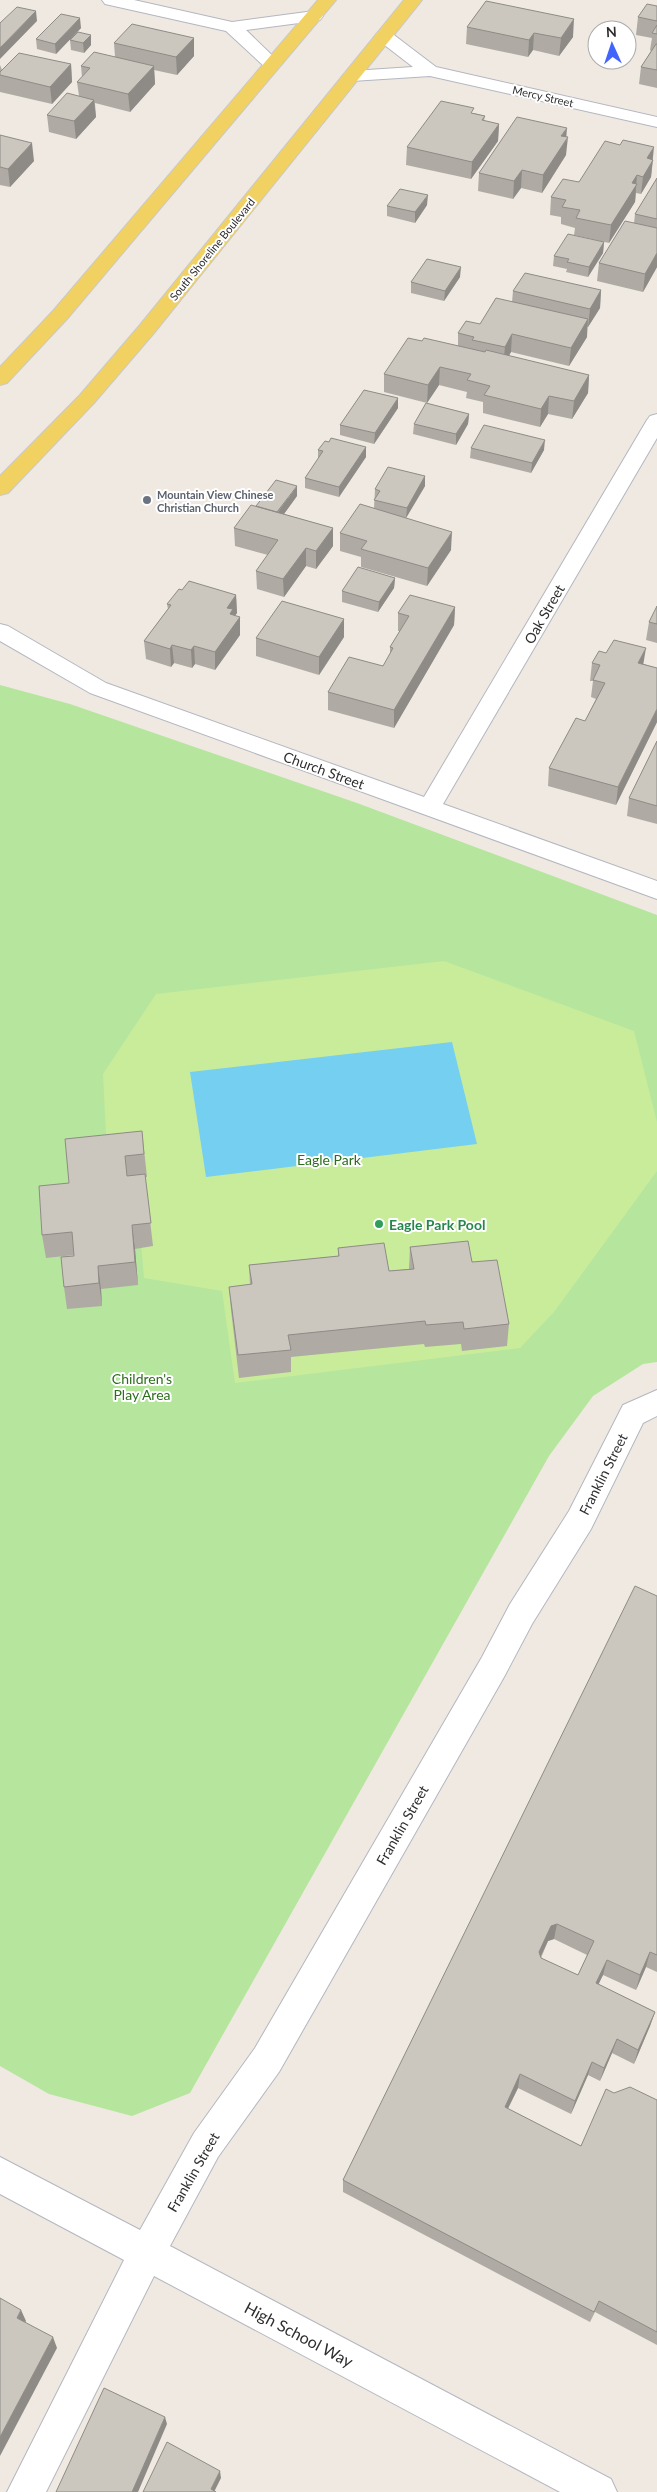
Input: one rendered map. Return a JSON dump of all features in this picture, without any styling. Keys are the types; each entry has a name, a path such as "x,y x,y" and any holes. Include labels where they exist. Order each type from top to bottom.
{"main road":[{"path":"0,379 60,315 327,0"},
{"name":"South Shoreline Boulevard","path":"0,488 99,385 413,0"}],"street":[{"path":"111,0 232,27 314,16"},
{"path":"232,27 272,64"},
{"name":"Mercy Street","path":"384,36 430,71"},
{"name":"Mercy Street","path":"352,76 430,71 657,122"},
{"name":"Oak Street","path":"429,808 657,420"},
{"name":"Church Street","path":"0,631 98,688 657,890"},
{"name":"Franklin Street","path":"26,2492 147,2253 206,2145 267,2060 521,1614 580,1520 633,1414 657,1402"},
{"name":"High School Way","path":"0,2175 598,2492"}],"green space":[{"name":"Eagle Park","path":"0,685 70,704 357,803 657,915 657,1362 643,1364 593,1396 549,1456 190,2093 132,2116 49,2094 0,2066"},
{"name":"Eagle Park Pool","path":"444,961 634,1031 657,1122 657,1171 554,1312 520,1348 235,1383 222,1291 144,1278 133,1151 107,1155 103,1074 156,994"}],"water":[{"path":"452,1042 477,1144 206,1177 190,1072"}],"building":[{"path":"486,1 574,19 561,38 534,33 529,40 467,27"},
{"path":"647,4 657,6 657,21 638,17"},
{"path":"17,7 36,11 0,48 0,23"},
{"path":"61,14 80,18 55,44 36,39"},
{"path":"132,24 194,38 176,57 114,43"},
{"path":"657,25 657,34 652,33"},
{"path":"78,32 91,35 83,43 70,40"},
{"path":"656,44 657,70 641,67"},
{"path":"94,52 154,66 128,94 77,82 90,68 81,66"},
{"path":"19,53 71,64 50,87 0,75 0,72"},
{"path":"67,93 94,100 74,121 47,115"},
{"path":"441,101 474,108 471,113 485,116 482,120 499,124 472,162 407,147"},
{"path":"517,117 567,128 561,136 568,137 543,175 522,170 514,181 479,173"},
{"path":"0,135 32,143 8,169 0,167"},
{"path":"623,140 654,147 647,158 653,160 643,177 637,175 632,183 637,184 611,225 576,218 580,210 562,207 566,200 551,197 563,179 579,182 605,141 620,145"},
{"path":"657,178 657,219 635,214"},
{"path":"400,189 428,195 415,212 387,206"},
{"path":"625,221 657,228 657,253 645,274 599,263"},
{"path":"568,234 604,242 589,267 567,262 569,259 554,256"},
{"path":"427,259 461,267 445,291 411,282"},
{"path":"525,273 601,290 590,309 513,291"},
{"path":"496,298 588,319 571,348 512,334 505,347 472,340 474,337 458,333 466,321 480,324"},
{"path":"408,338 422,341 424,338 485,352 486,350 589,375 574,401 549,396 541,409 484,395 490,386 467,380 471,374 440,367 428,385 384,374"},
{"path":"364,390 398,398 375,433 340,425"},
{"path":"426,403 469,414 456,434 414,424"},
{"path":"484,425 545,440 532,463 471,448"},
{"path":"331,438 366,447 339,487 305,478 323,451 318,450 325,441 329,442"},
{"path":"388,467 425,476 407,508 374,500 380,491 375,489"},
{"path":"276,480 297,486 277,512 256,506"},
{"path":"360,504 452,532 428,568 361,549 367,541 340,533"},
{"path":"251,505 333,528 316,551 306,548 283,579 256,571 278,540 234,528"},
{"path":"358,567 395,578 379,602 342,591"},
{"path":"189,581 236,595 227,608 233,609 230,614 240,617 215,652 194,646 191,650 172,645 170,649 144,641 171,605 167,604 179,589 182,590"},
{"path":"410,595 455,607 394,710 328,692 349,657 383,666 393,648 390,647 409,616 398,613"},
{"path":"282,601 344,619 319,657 256,638"},
{"path":"657,606 657,624 649,622"},
{"path":"614,640 646,648 638,663 657,668 657,709 618,787 549,768 576,718 585,721 605,683 593,680 600,665 592,663 599,651 606,653"},
{"path":"657,741 657,806 629,798"},
{"path":"142,1131 144,1154 125,1156 127,1176 145,1174 151,1223 132,1225 135,1262 98,1266 99,1283 64,1287 61,1257 74,1256 72,1232 42,1235 39,1186 69,1183 65,1139"},
{"path":"468,1241 472,1262 497,1260 509,1324 464,1329 463,1322 426,1325 425,1321 288,1335 291,1350 238,1355 229,1287 252,1284 249,1265 339,1256 338,1248 384,1243 389,1271 414,1269 410,1247"},
{"path":"635,1586 657,1596 657,1955 650,1952 640,1975 607,1960 596,1983 655,2012 638,2050 617,2039 604,2068 592,2062 575,2101 520,2074 505,2107 581,2146 606,2089 614,2093 630,2087 657,2100 657,2332 599,2301 594,2312 343,2180","holes":["557,1924 594,1941 578,1975 541,1958 539,1952 551,1926"]},
{"path":"0,2298 21,2310 17,2318 53,2337 0,2437"},
{"path":"104,2388 165,2417 132,2492 56,2492"},
{"path":"167,2442 220,2471 211,2489 216,2492 143,2492"}],"place":[{"name":"Mountain View Chinese Christian Church","path":"147,500"},
{"name":"Eagle Park Pool","path":"379,1224"}],"park label":[{"name":"Children's Play Area","path":"142,1386"}]}
